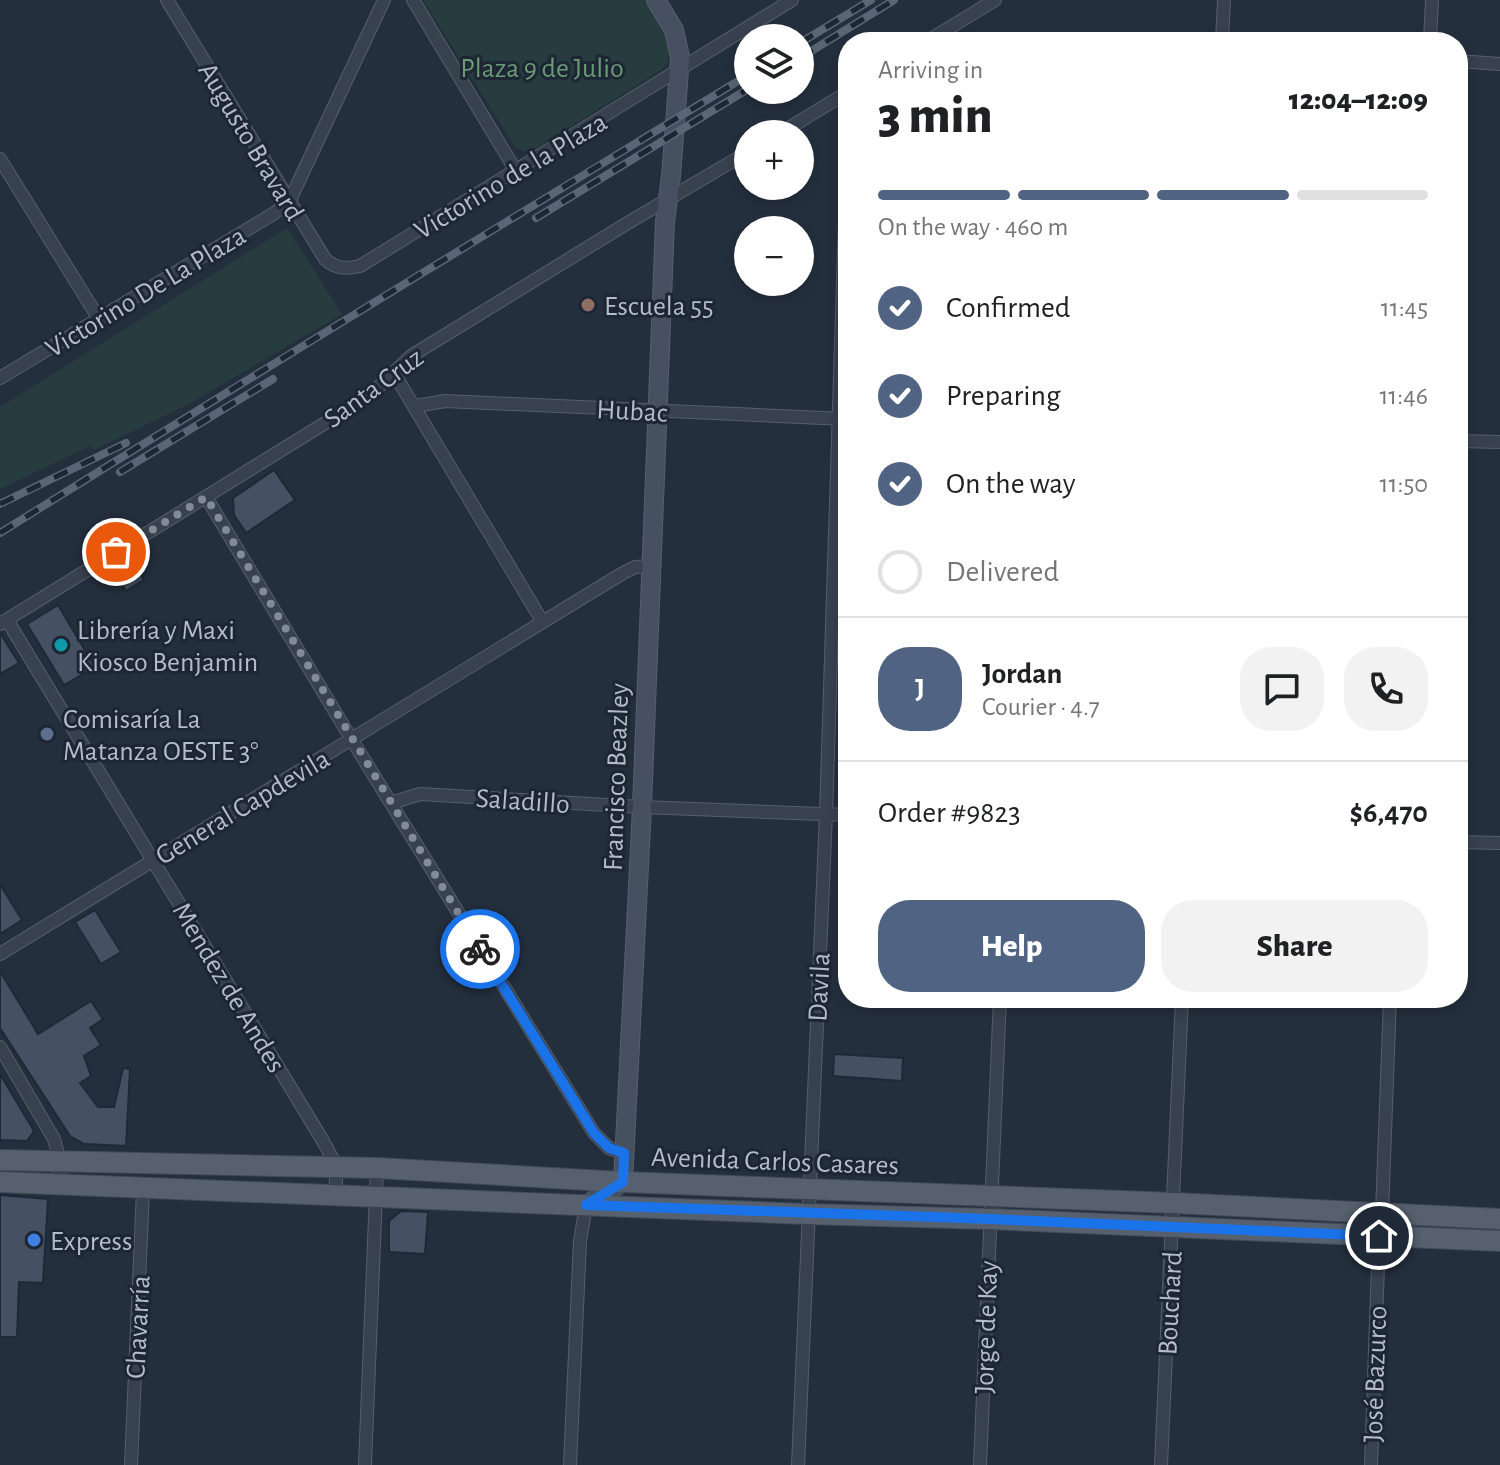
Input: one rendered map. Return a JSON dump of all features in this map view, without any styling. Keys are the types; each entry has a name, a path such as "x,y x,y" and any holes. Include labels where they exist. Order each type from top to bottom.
{"main road":[{"name":"Avenida Carlos Casares","path":"0,1160 377,1168 623,1182 1500,1219"},
{"name":"Avenida Carlos Casares","path":"0,1182 1500,1241"}],"street":[{"name":"Augusto Bravard","path":"167,0 325,259 332,265 348,269"},
{"path":"289,202 384,0"},
{"path":"413,0 516,171"},
{"name":"Francisco Beazley","path":"623,1182 642,807 665,222 679,71 679,43 656,0"},
{"name":"Victorino de la Plaza","path":"348,269 360,266 792,0"},
{"path":"947,32 995,0"},
{"path":"1222,32 1224,0"},
{"path":"1430,32 1432,0"},
{"path":"1468,62 1500,64"},
{"path":"802,120 838,98"},
{"path":"0,159 99,319"},
{"name":"Santa Cruz","path":"4,622 369,396 395,375 411,356 734,160"},
{"name":"Victorino De La Plaza","path":"0,378 289,202"},
{"path":"395,375 542,621"},
{"name":"Hubac","path":"416,406 445,401 838,420"},
{"path":"1468,441 1500,442"},
{"path":"206,497 594,1133 609,1148 624,1153"},
{"name":"Davila","path":"798,1465 838,551"},
{"name":"General Capdevila","path":"0,954 542,621 623,573 635,567 651,566"},
{"name":"Mendez de Andes","path":"4,622 153,860 337,1167"},
{"name":"Saladillo","path":"391,803 420,794 838,815"},
{"path":"1468,842 1500,843"},
{"name":"Jorge de Kay","path":"980,1465 1000,1008"},
{"name":"Bouchard","path":"1161,1465 1182,1008"},
{"path":"1382,1213 1390,1008"},
{"path":"0,1047 54,1139 60,1162 58,1185"},
{"path":"335,1195 337,1167"},
{"path":"365,1465 377,1168"},
{"path":"570,1465 580,1241 586,1205 623,1182"},
{"name":"Chavarría","path":"131,1465 143,1190"},
{"name":"José Bazurco","path":"1371,1465 1379,1236"}],"green space":[{"name":"Plaza 9 de Julio","path":"423,0 647,0 666,33 669,59 664,68 536,148 524,151 515,147"},
{"path":"287,228 342,314 191,403 94,450 90,446 0,489 0,407"}],"building":[{"path":"274,470 295,500 246,533 234,515 233,498"},
{"path":"130,559 144,580 126,591 113,570"},
{"name":"Librería y Maxi Kiosco Benjamin","path":"58,605 95,667 64,685 27,624"},
{"path":"0,633 19,663 0,674"},
{"path":"0,884 22,920 0,934"},
{"path":"95,910 121,952 101,964 75,922"},
{"path":"0,971 38,1034 91,1001 103,1019 90,1028 101,1045 84,1056 91,1076 80,1083 98,1107 114,1107 123,1068 130,1069 126,1146 84,1144 70,1136 0,1028"},
{"path":"834,1054 903,1058 902,1081 833,1076"},
{"path":"0,1074 34,1131 27,1141 0,1140"},
{"path":"0,1195 48,1199 43,1283 19,1282 17,1337 0,1337"},
{"path":"401,1211 428,1212 425,1254 389,1252 389,1221"}],"railway":[{"path":"814,35 871,0"},
{"path":"842,32 894,0"},
{"path":"814,49 838,35"},
{"path":"0,533 734,84"},
{"path":"536,218 734,98"},
{"path":"120,472 273,379"},
{"path":"0,504 126,443"}],"way so far":[{"path":"116,552 206,497 480,949"}],"place":[{"name":"Escuela 55","path":"588,305"},
{"name":"Librería y Maxi Kiosco Benjamin","path":"61,645"},
{"name":"Comisaría La Matanza OESTE 3°","path":"47,734"},
{"name":"Express","path":"34,1240"}],"route":[{"path":"480,949 594,1133 609,1148 624,1153 623,1182 586,1205 1379,1236"}]}
